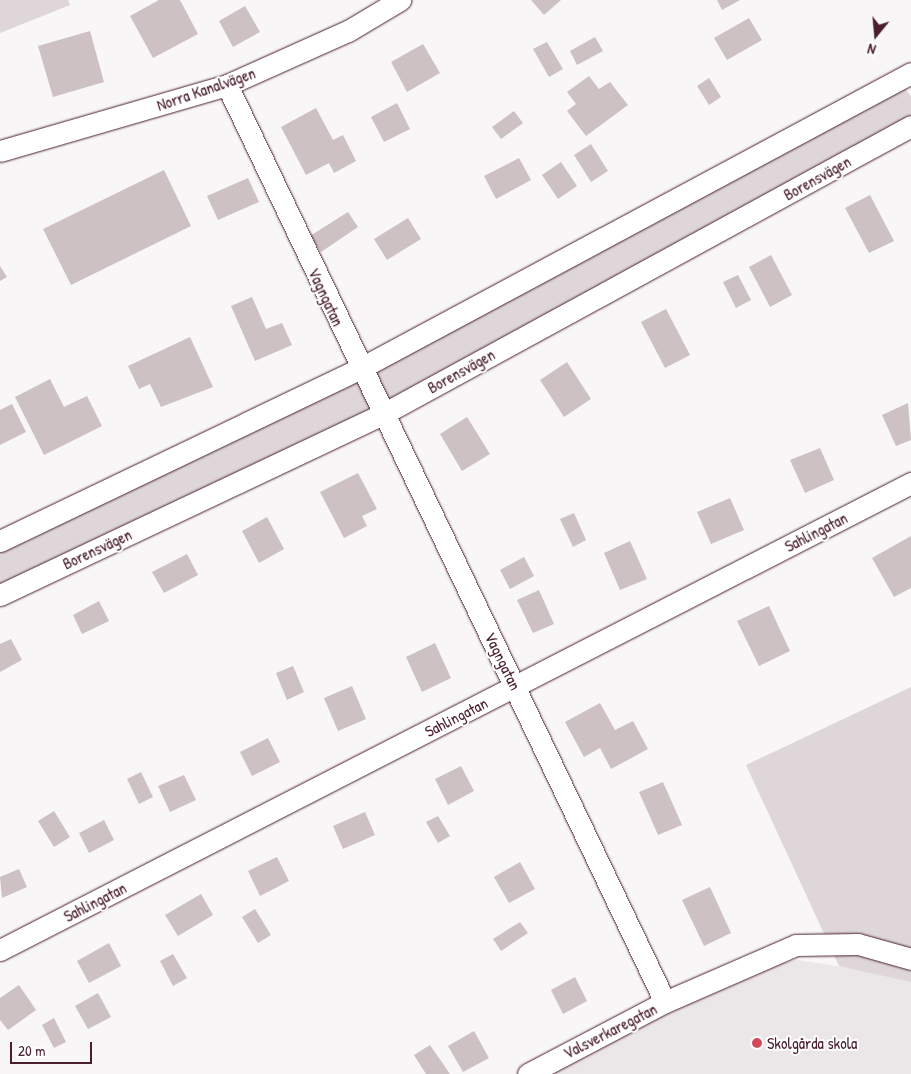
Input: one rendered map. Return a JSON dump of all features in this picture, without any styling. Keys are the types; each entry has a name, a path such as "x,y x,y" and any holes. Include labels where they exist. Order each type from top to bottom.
{"street":[{"name":"Norra Kanalvägen","path":"0,150 227,85 348,31 400,0"},
{"path":"0,541 359,369 908,81"},
{"name":"Vagngatan","path":"227,85 359,369 383,414 515,686 665,1002"},
{"name":"Borensvägen","path":"0,595 383,414 911,126"},
{"name":"Sahlingatan","path":"0,950 911,483"},
{"path":"665,1002 796,944 858,944 911,959"},
{"name":"Valsverkaregatan","path":"528,1074 665,1002"}],"shaded area":[{"path":"0,0 68,0 70,5 0,33"},
{"path":"900,83 911,96 911,119 736,226 0,605 0,546"},
{"path":"911,687 911,982 839,966 746,765"},
{"name":"Skolgårda skola","path":"797,960 875,972 911,982 911,1074 547,1074 727,977"}],"building":[{"path":"159,0 180,0 198,34 153,58 130,16"},
{"path":"531,0 561,0 544,15"},
{"path":"717,0 740,0 722,10"},
{"path":"245,6 260,32 233,47 219,21"},
{"path":"749,18 762,40 727,60 714,38"},
{"path":"90,31 104,82 53,97 38,46"},
{"path":"595,37 603,51 577,65 570,51"},
{"path":"547,42 563,69 549,77 533,49"},
{"path":"423,44 440,73 407,92 391,62"},
{"path":"589,76 599,89 610,82 628,105 586,136 567,111 576,104 567,92"},
{"path":"709,78 721,97 709,105 697,86"},
{"path":"397,103 410,129 384,142 371,117"},
{"path":"316,108 333,140 343,135 356,161 334,173 329,163 306,175 281,127"},
{"path":"514,111 523,123 501,139 492,127"},
{"path":"591,144 608,171 591,182 574,155"},
{"path":"519,158 531,180 496,199 484,176"},
{"path":"561,162 577,186 558,199 542,175"},
{"path":"164,170 191,226 71,285 43,229"},
{"path":"248,178 259,202 218,220 207,196"},
{"path":"870,195 894,241 869,253 845,208"},
{"path":"348,212 358,227 321,252 310,236"},
{"path":"408,218 421,239 387,260 374,239"},
{"path":"771,255 792,295 770,307 749,267"},
{"path":"0,266 7,277 0,281"},
{"path":"738,275 751,300 736,308 723,282"},
{"path":"252,297 266,329 282,323 292,345 255,361 231,306"},
{"path":"666,309 690,355 665,368 641,322"},
{"path":"190,337 213,387 161,407 150,384 139,389 128,366"},
{"path":"567,362 591,399 564,417 540,380"},
{"path":"50,379 64,407 87,396 102,426 44,455 15,397"},
{"path":"908,403 911,440 896,446 882,415"},
{"path":"12,404 26,432 0,445 0,410"},
{"path":"467,417 490,454 462,471 440,434"},
{"path":"820,448 834,480 805,493 790,460"},
{"path":"358,473 377,509 362,516 367,526 344,538 320,492"},
{"path":"730,498 744,530 711,544 697,512"},
{"path":"574,513 586,540 573,547 560,519"},
{"path":"267,517 284,549 259,563 242,531"},
{"path":"911,536 911,588 894,597 872,558"},
{"path":"630,541 647,579 620,590 604,553"},
{"path":"187,554 198,575 164,593 152,572"},
{"path":"524,557 534,576 510,589 500,570"},
{"path":"539,590 554,624 533,633 517,600"},
{"path":"99,601 109,621 82,634 73,615"},
{"path":"769,606 790,651 759,666 737,621"},
{"path":"11,639 22,660 0,672 0,644"},
{"path":"435,643 451,678 422,692 406,657"},
{"path":"293,666 304,692 287,700 276,673"},
{"path":"352,686 366,719 338,731 324,698"},
{"path":"600,703 615,730 633,721 648,749 611,769 600,748 584,757 565,722"},
{"path":"268,738 280,762 252,776 240,752"},
{"path":"461,766 474,791 448,805 435,779"},
{"path":"141,772 153,797 139,804 127,779"},
{"path":"184,775 196,800 170,812 158,786"},
{"path":"663,782 682,825 658,835 639,792"},
{"path":"54,811 70,837 54,847 38,821"},
{"path":"365,812 375,835 343,849 333,826"},
{"path":"438,816 450,836 438,843 426,822"},
{"path":"104,820 114,840 89,853 79,833"},
{"path":"277,857 289,881 260,896 248,871"},
{"path":"520,862 535,889 509,903 494,877"},
{"path":"19,869 27,887 2,898 0,877"},
{"path":"710,887 731,933 704,946 682,900"},
{"path":"201,894 213,915 178,936 165,915"},
{"path":"255,909 271,935 258,943 242,917"},
{"path":"520,922 528,933 501,951 493,939"},
{"path":"109,943 121,966 89,983 77,961"},
{"path":"173,954 187,978 173,986 160,961"},
{"path":"575,977 587,1001 563,1014 551,990"},
{"path":"19,985 36,1010 8,1030 0,1020 0,998"},
{"path":"98,993 111,1017 88,1029 75,1006"},
{"path":"54,1018 66,1042 54,1048 42,1025"},
{"path":"474,1031 489,1058 463,1072 448,1046"},
{"path":"430,1045 450,1074 426,1074 414,1055"}],"place":[{"name":"Skolgårda skola","path":"757,1043"}]}
